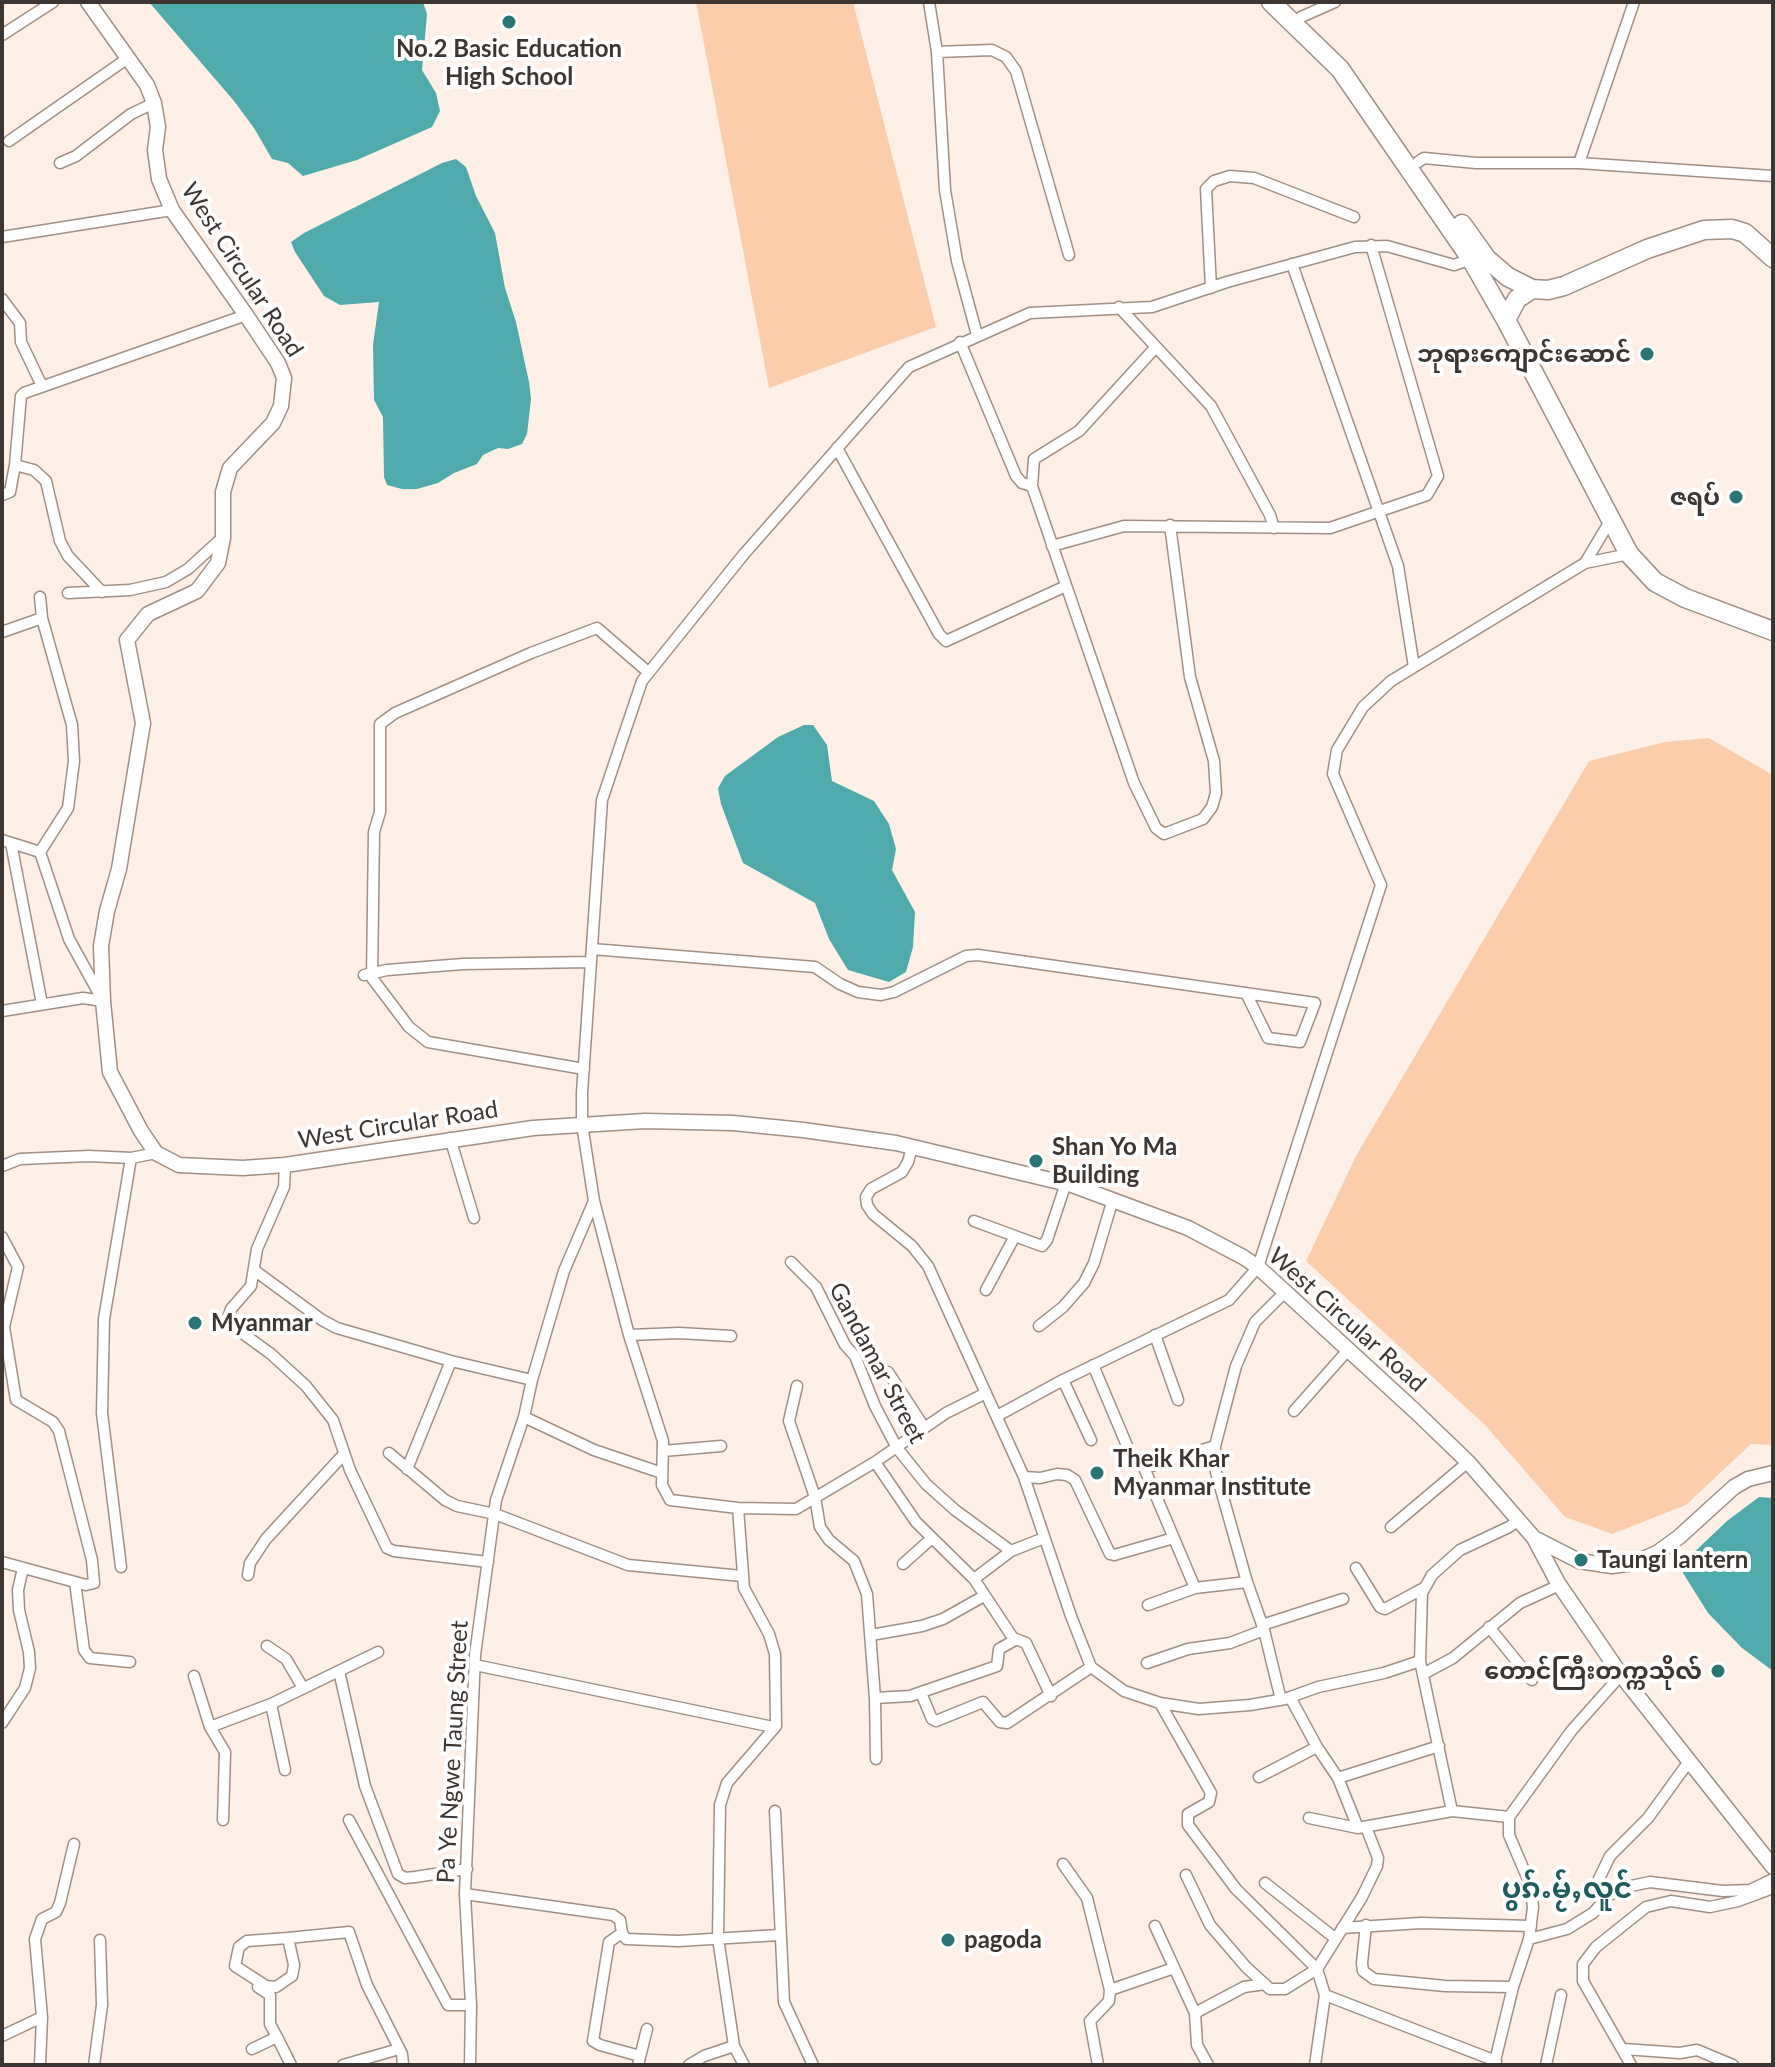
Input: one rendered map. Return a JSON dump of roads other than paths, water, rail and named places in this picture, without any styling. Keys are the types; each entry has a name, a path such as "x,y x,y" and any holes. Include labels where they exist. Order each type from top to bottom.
{"highway":[{"path":"1271,2 1340,69 1471,259 1629,554 1655,582 1685,598 1773,631"},
{"path":"1287,2 1337,51 1487,259 1508,277 1532,289 1548,290 1564,286 1647,249 1704,230 1732,229 1745,233 1773,258"},
{"path":"1506,320 1517,299 1532,289"}],"street":[{"path":"2,35 53,2"},
{"name":"West Circular Road","path":"88,2 147,85 158,127 155,150 159,179 172,210 246,315 278,363 284,378 281,406 273,423 230,468 223,492 223,538 218,563 197,591 148,614 127,640 143,723 119,869 101,946 103,1001 110,1072 156,1153 179,1165 243,1168 285,1165 450,1138 582,1124 645,1121 733,1123 912,1147 1066,1183 1113,1199 1188,1228 1258,1267 1468,1462 1534,1538 1579,1561 1612,1566 1634,1563 1657,1553 1734,1487 1748,1479 1773,1473"},
{"path":"929,2 937,52 945,190 957,261 977,335"},
{"path":"1301,17 1335,2"},
{"path":"1579,163 1634,2"},
{"path":"937,52 992,50 1006,57 1016,71 1069,255"},
{"path":"9,141 128,58"},
{"path":"60,163 76,156 131,114 154,103"},
{"path":"1414,156 1476,163 1579,163 1773,176"},
{"path":"1211,288 1206,189 1214,181 1230,176 1254,178 1354,217"},
{"path":"2,237 172,210"},
{"path":"1052,546 1124,526 1330,528 1427,495 1438,476 1371,245"},
{"path":"986,1393 924,1427 897,1448 802,1506 787,1510 738,1508 670,1500 662,1485 663,1441 629,1335 594,1201 582,1124 602,800 642,681 744,554 909,367 1030,313 1152,307 1355,247 1387,246 1454,265 1471,259"},
{"path":"1292,264 1398,566 1414,667"},
{"path":"2,299 20,323 21,342 42,386"},
{"path":"1119,307 1211,406 1270,515 1274,528"},
{"path":"2,495 10,492 21,396 246,315"},
{"path":"960,342 1016,476 1022,483 1032,486"},
{"path":"1155,348 1079,431 1034,459 1032,486 1134,783 1156,828 1164,834 1203,819 1212,807 1216,793 1214,761 1190,677 1170,525"},
{"path":"837,448 939,634 946,641 1066,586"},
{"path":"15,465 34,470 46,481 60,541 68,556 102,592"},
{"path":"1585,563 1610,521"},
{"path":"68,593 130,590 166,582 188,569 223,538"},
{"path":"997,1416 1093,1365 1229,1300 1258,1267 1381,885 1333,774 1334,761 1363,707 1380,689 1585,563 1629,554"},
{"path":"40,597 42,618 72,725 74,761 68,808 40,852"},
{"path":"2,632 42,618"},
{"path":"584,1069 428,1042 409,1027 368,974 374,832 380,812 380,724 395,713 531,653 597,628 648,672"},
{"path":"6,841 40,852"},
{"path":"6,841 42,1004"},
{"path":"40,852 69,939 103,1001"},
{"path":"592,949 815,967 858,992 881,995 894,992 966,956 978,955 1246,993 1315,1003 1300,1042 1268,1038 1246,993"},
{"path":"368,974 463,964 591,962"},
{"path":"2,1011 83,998 103,1001"},
{"path":"450,1138 474,1218"},
{"path":"912,1147 902,1172 871,1189 866,1197 867,1205 873,1214 912,1246 928,1266 1024,1477 1091,1667 1124,1691 1160,1703 1199,1709 1250,1705 1285,1698 1420,1661"},
{"path":"2,1166 20,1159 131,1158 156,1153"},
{"path":"121,1567 102,1413 104,1319 131,1158"},
{"path":"285,1165 284,1187 261,1238 251,1286 231,1309 227,1322 271,1354 306,1386 333,1420 344,1454 387,1548 488,1562"},
{"path":"974,1221 1042,1246 1047,1240 1066,1183"},
{"path":"1039,1326 1063,1307 1084,1283 1094,1263 1113,1199"},
{"name":"Pa Ye Ngwe Taung Street","path":"470,2065 471,2005 465,1894 475,1665 496,1500 524,1417 564,1271 594,1201"},
{"path":"986,1290 1015,1236"},
{"path":"2,1237 18,1267 4,1327 16,1400 53,1422 59,1431 92,1560 94,1583 86,1585 2,1562"},
{"name":"Gandamar Street","path":"791,1262 816,1287 845,1345 855,1356 875,1406 897,1448 926,1484 955,1510 1011,1551"},
{"path":"254,1270 337,1328 451,1361 532,1380"},
{"path":"1186,1875 1210,1925 1246,1967 1270,1989 1285,1989 1317,1969 1362,1897 1377,1866 1378,1858 1338,1778 1285,1698 1247,1582 1216,1472 1215,1446 1236,1366 1255,1322 1285,1292"},
{"path":"629,1335 679,1333 731,1336"},
{"path":"1155,1335 1178,1400"},
{"path":"1294,1411 1348,1350"},
{"path":"407,1469 451,1361"},
{"path":"1093,1365 1128,1448"},
{"path":"888,1372 924,1427"},
{"path":"1063,1380 1091,1440"},
{"path":"797,1386 789,1421 815,1497 817,1517 824,1534 851,1557 867,1594 876,1759"},
{"path":"524,1417 594,1450 662,1473"},
{"path":"663,1451 721,1446"},
{"path":"1195,1588 1145,1470 1215,1446"},
{"path":"389,1453 445,1500 457,1506 495,1514 628,1565 742,1576"},
{"path":"248,1575 250,1563 266,1539 344,1454"},
{"path":"875,1462 910,1515 974,1579 1015,1640 1026,1643 1051,1696"},
{"path":"1391,1527 1468,1462"},
{"path":"1024,1477 1040,1478 1057,1474 1075,1480 1110,1554 1174,1538"},
{"path":"738,1508 744,1588 769,1634 775,1654 776,1726 727,1783 720,1805 718,1938 734,2046 744,2065"},
{"path":"1452,1811 1420,1661 1419,1624 1424,1588 1432,1575 1460,1550 1519,1520"},
{"path":"903,1564 932,1538"},
{"path":"974,1579 1011,1551 1044,1538"},
{"path":"1534,1538 1558,1583 1621,1675 1773,1867"},
{"path":"1423,1674 1453,1658 1520,1603 1553,1588 1567,1568 1579,1561"},
{"path":"2,1723 25,1688 30,1668 19,1610 18,1590 23,1568"},
{"path":"1356,1568 1380,1607 1385,1609 1424,1588"},
{"path":"75,1582 84,1650 90,1658 130,1662"},
{"path":"1148,1605 1195,1588 1247,1582"},
{"path":"871,1635 943,1619 984,1596"},
{"path":"1147,1663 1188,1649 1230,1643 1343,1599"},
{"path":"1489,1627 1532,1680"},
{"path":"875,1698 921,1693 997,1666 999,1649 1015,1640"},
{"path":"267,1646 286,1659 303,1688"},
{"path":"210,1727 271,1704 378,1652"},
{"path":"475,1665 773,1727"},
{"path":"921,1693 932,1719 936,1721 983,1702 1003,1724 1051,1696 1091,1667"},
{"path":"339,1671 365,1786 398,1874 405,1878 467,1869"},
{"path":"1325,1995 1495,2063 1513,1987 1529,1939 1533,1907 1530,1884 1509,1835 1509,1817 1572,1730 1621,1675"},
{"path":"194,1676 210,1727 225,1752 223,1820"},
{"path":"1160,1703 1211,1793 1209,1802 1188,1814 1188,1825 1236,1889 1317,1969 1325,1995 1315,2065"},
{"path":"271,1704 285,1770"},
{"path":"1338,1778 1439,1746"},
{"path":"1259,1777 1317,1747"},
{"path":"1596,1885 1610,1856 1648,1818 1690,1760"},
{"path":"775,1811 784,2002 813,2065"},
{"path":"1309,1818 1362,1827 1452,1811 1509,1817"},
{"path":"349,1820 447,2002 452,2007 471,2005"},
{"path":"40,2065 42,2017 35,1939 42,1919 56,1912 74,1844"},
{"path":"1063,1864 1087,1898 1110,1990 1109,2001 1090,2021 1098,2065"},
{"path":"1529,1939 1567,1929 1593,1913 1609,1895 1631,1886 1650,1882 1723,1891 1750,1890 1773,1879"},
{"path":"1265,1883 1336,1939"},
{"path":"1631,2065 1583,1981 1583,1964 1596,1947 1646,1907 1671,1901 1710,1907 1773,1888"},
{"path":"465,1894 613,1915 620,1920 626,1939 678,1941 779,1935"},
{"path":"1342,1928 1366,1925 1531,1926"},
{"path":"1366,1925 1363,1971 1374,1979 1445,1986 1513,1987"},
{"path":"1155,1926 1195,2013 1197,2045 1208,2065"},
{"path":"288,1938 294,1965 292,1976 282,1984 266,1986 235,1966 239,1947 247,1941 349,1932 367,1985 399,2049 403,2065"},
{"path":"622,1933 609,1942 593,2041 639,2060 647,2029"},
{"path":"94,2065 102,2005 100,1940"},
{"path":"1110,1990 1174,1968"},
{"path":"237,1975 270,1995 270,2024 291,2065"},
{"path":"1195,2013 1244,1987 1265,1984"},
{"path":"1546,2065 1561,1995"},
{"path":"2,2036 42,2017"},
{"path":"252,2049 277,2037"},
{"path":"689,2065 704,2056 734,2046"},
{"path":"343,2065 399,2049"},
{"path":"1624,2049 1680,2053 1697,2050 1733,2065"}],"water":[{"path":"149,2 423,2 427,14 422,70 436,93 440,111 432,127 357,160 303,176 288,163 272,159 234,101"},
{"path":"456,159 466,167 476,196 495,233 505,288 529,382 531,399 527,434 522,444 508,449 498,448 483,455 477,464 438,483 417,489 402,489 387,485 384,477 383,417 374,400 373,345 379,302 340,305 324,296 291,242 442,163"},
{"path":"804,725 813,725 827,745 832,781 874,801 889,824 896,849 892,870 915,912 913,947 906,972 889,982 848,970 829,939 815,903 743,863 721,804 718,788 725,776 778,737"},
{"path":"1759,1497 1773,1498 1773,1671 1742,1648 1708,1613 1683,1573 1688,1558 1727,1521"}],"place":[{"name":"No.2 Basic Education High School","path":"509,22"},
{"name":"ဘုရားကျောင်းဆောင်","path":"1647,354"},
{"name":"ဇရပ်","path":"1736,497"},
{"name":"Shan Yo Ma Building","path":"1036,1161"},
{"name":"Myanmar","path":"195,1323"},
{"name":"Theik Khar Myanmar Institute","path":"1097,1473"},
{"name":"Taungi lantern","path":"1581,1560"},
{"name":"တောင်ကြီးတက္ကသိုလ်","path":"1718,1671"},
{"name":"pagoda","path":"948,1940"}],"district":[{"name":"ပွၵ်ႉမႂ်ႇလူင်","path":"1567,1889"}]}
